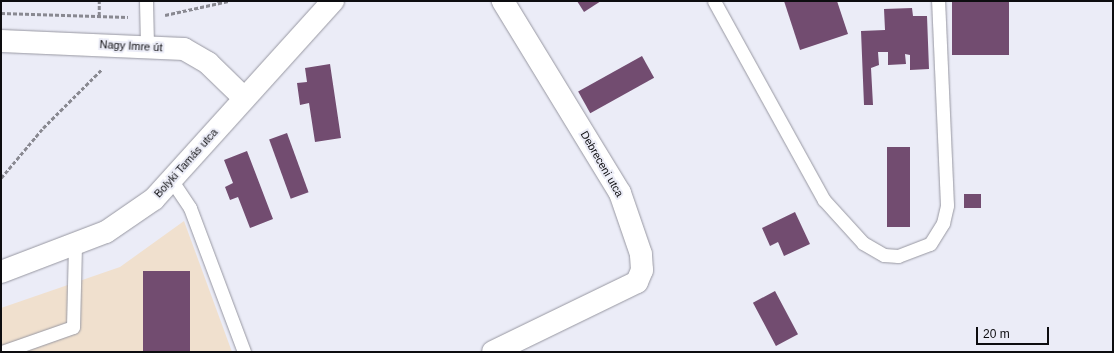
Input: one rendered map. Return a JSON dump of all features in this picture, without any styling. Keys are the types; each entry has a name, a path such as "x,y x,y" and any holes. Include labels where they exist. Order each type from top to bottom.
{"street":[{"name":"Bolyki Tamás utca","path":"1,272 75,246 134,215 172,181 242,97 333,1"},
{"name":"Debreceni utca","path":"493,352 637,282 642,270 641,254 620,193 503,1"},
{"name":"Nagy Imre út","path":"1,41 137,45 196,54 242,97"}],"lane":[{"path":"137,45 146,17 146,1"},
{"path":"714,1 824,200 863,243 884,255 898,256 922,250 934,241 943,224 947,205 938,1"},
{"path":"172,181 190,208 244,352"},
{"path":"2,352 73,327 75,246"}],"path":[{"path":"99,1 99,16"},
{"path":"1,13 146,17 189,12 228,1"},
{"path":"1,178 43,128 137,45"}],"shaded area":[{"path":"184,221 232,352 1,352 1,308 120,267"}],"building":[{"path":"577,1 601,1 584,12"},
{"path":"784,1 837,1 848,34 800,50"},
{"path":"952,1 1009,1 1009,55 952,55"},
{"path":"912,8 913,16 927,16 929,69 910,70 910,55 905,54 906,64 888,65 888,52 878,52 879,65 871,68 873,105 864,105 861,31 885,30 884,9"},
{"path":"642,56 654,78 590,113 578,91"},
{"path":"330,64 341,138 315,142 309,103 300,105 297,83 307,82 305,68"},
{"path":"287,133 309,192 291,199 269,139"},
{"path":"887,147 910,147 910,227 887,227"},
{"path":"247,151 273,219 250,228 238,197 230,200 225,187 233,183 224,160"},
{"path":"964,194 981,194 981,208 964,208"},
{"path":"795,212 810,244 784,256 778,242 770,246 762,228"},
{"path":"143,271 190,271 190,352 143,352"},
{"path":"775,291 798,334 776,346 753,303"}]}
